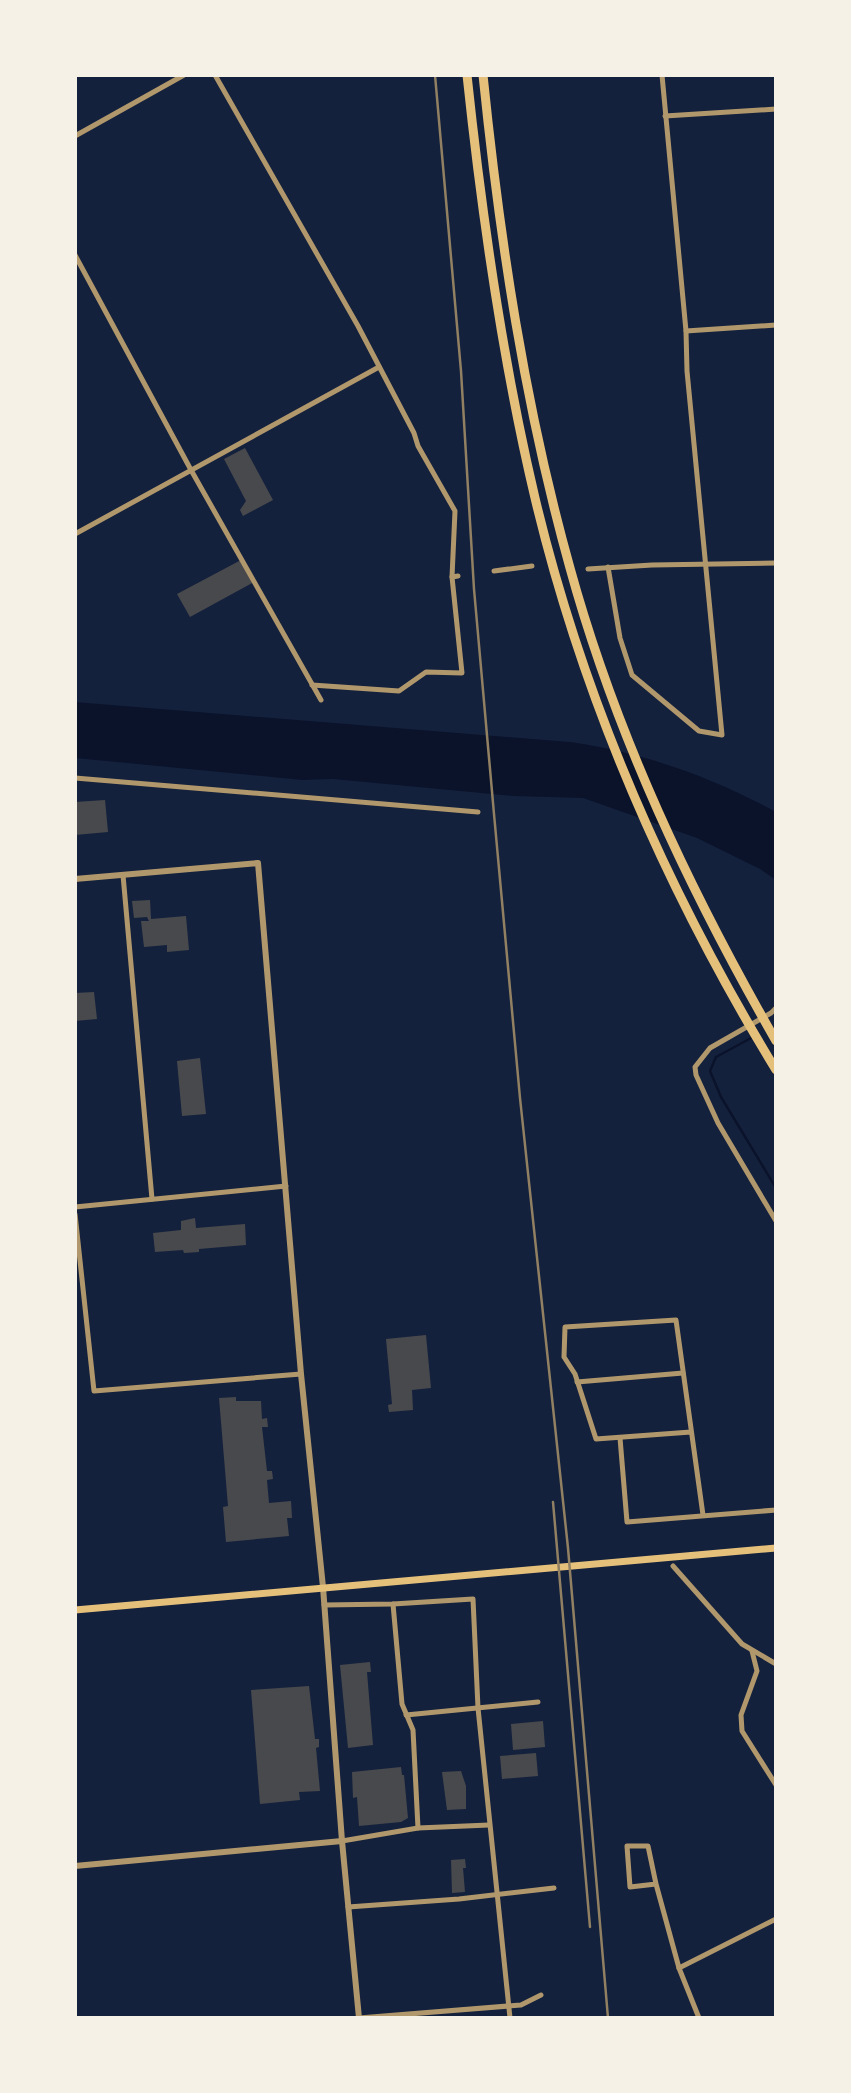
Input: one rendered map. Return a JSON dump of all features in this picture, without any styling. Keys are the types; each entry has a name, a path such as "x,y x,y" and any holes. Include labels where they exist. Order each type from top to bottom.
{"highway":[{"path":"467,75 484,217 503,337 520,428 555,573 603,717 666,867 744,1016 776,1070"},
{"path":"483,75 499,217 534,424 570,571 620,719 685,872 776,1041"}],"main road":[{"path":"75,1610 776,1548"}],"street":[{"path":"75,136 184,75"},
{"path":"215,75 379,367 414,433 418,446 455,511 455,576 461,673 426,672 399,691 312,685"},
{"path":"608,567 620,638 632,675 699,731 722,735 662,75"},
{"path":"665,116 776,109"},
{"path":"75,255 191,470 321,700"},
{"path":"686,331 776,325"},
{"path":"75,534 379,367"},
{"path":"588,569 776,563"},
{"path":"494,571 532,566"},
{"path":"75,778 478,812"},
{"path":"75,879 258,863 359,2018 521,2005 541,1995"},
{"path":"123,875 152,1199"},
{"path":"776,1008 710,1048 695,1067 696,1075 718,1123 776,1220"},
{"path":"75,1207 286,1186"},
{"path":"75,1214 94,1391 301,1374"},
{"path":"691,1432 596,1439 575,1374 564,1357 565,1327 676,1320 703,1515"},
{"path":"577,1382 683,1373"},
{"path":"620,1438 627,1522 776,1510"},
{"path":"673,1566 742,1644 776,1664"},
{"path":"324,1605 473,1599 478,1708 510,2018"},
{"path":"393,1604 402,1704 413,1730 418,1828"},
{"path":"752,1651 757,1671 741,1715 742,1731 776,1785"},
{"path":"406,1714 538,1702"},
{"path":"75,1866 342,1842 418,1828 489,1825"},
{"path":"656,1884 630,1887 628,1846 648,1846 679,1968 699,2018"},
{"path":"348,1907 554,1888"},
{"path":"679,1968 776,1919"}],"water":[{"path":"75,702 570,742 624,752 702,777 776,812 776,880 760,869 697,838 583,798 513,796 333,779 302,780 75,758"}],"building":[{"path":"245,448 273,500 243,516 240,510 246,501 224,459"},
{"path":"241,560 254,582 190,617 177,594"},
{"path":"105,800 108,832 75,835 75,802"},
{"path":"150,900 151,919 186,916 189,950 167,952 167,945 144,947 141,921 149,921 147,917 134,918 132,901"},
{"path":"94,992 97,1019 75,1021 75,993"},
{"path":"200,1058 206,1114 182,1116 177,1061"},
{"path":"195,1218 196,1228 245,1224 246,1245 199,1249 199,1252 155,1252 153,1233 181,1230 181,1221"},
{"path":"426,1335 431,1388 412,1390 413,1410 389,1412 388,1405 392,1404 386,1339"},
{"path":"236,1397 236,1401 261,1401 262,1419 267,1418 268,1427 262,1427 267,1471 272,1471 273,1479 267,1480 269,1503 291,1501 292,1518 287,1518 289,1536 226,1542 223,1507 228,1506 219,1398"},
{"path":"370,1662 371,1672 367,1672 373,1745 348,1748 340,1665"},
{"path":"309,1686 315,1739 319,1739 319,1747 316,1748 320,1791 299,1792 300,1800 260,1804 251,1690"},
{"path":"543,1721 545,1747 513,1750 511,1724"},
{"path":"536,1753 538,1776 502,1779 500,1756"},
{"path":"401,1767 408,1818 401,1822 359,1826 357,1797 353,1798 352,1772"},
{"path":"461,1771 466,1786 466,1809 447,1810 442,1772"},
{"path":"465,1859 465,1892 452,1893 451,1860"}],"waterway":[{"path":"753,1037 716,1057 710,1071 721,1097 776,1188"}],"railway":[{"path":"435,75 461,371 474,589 494,814 520,1098 568,1548 608,2018"},
{"path":"553,1502 590,1927"}]}
